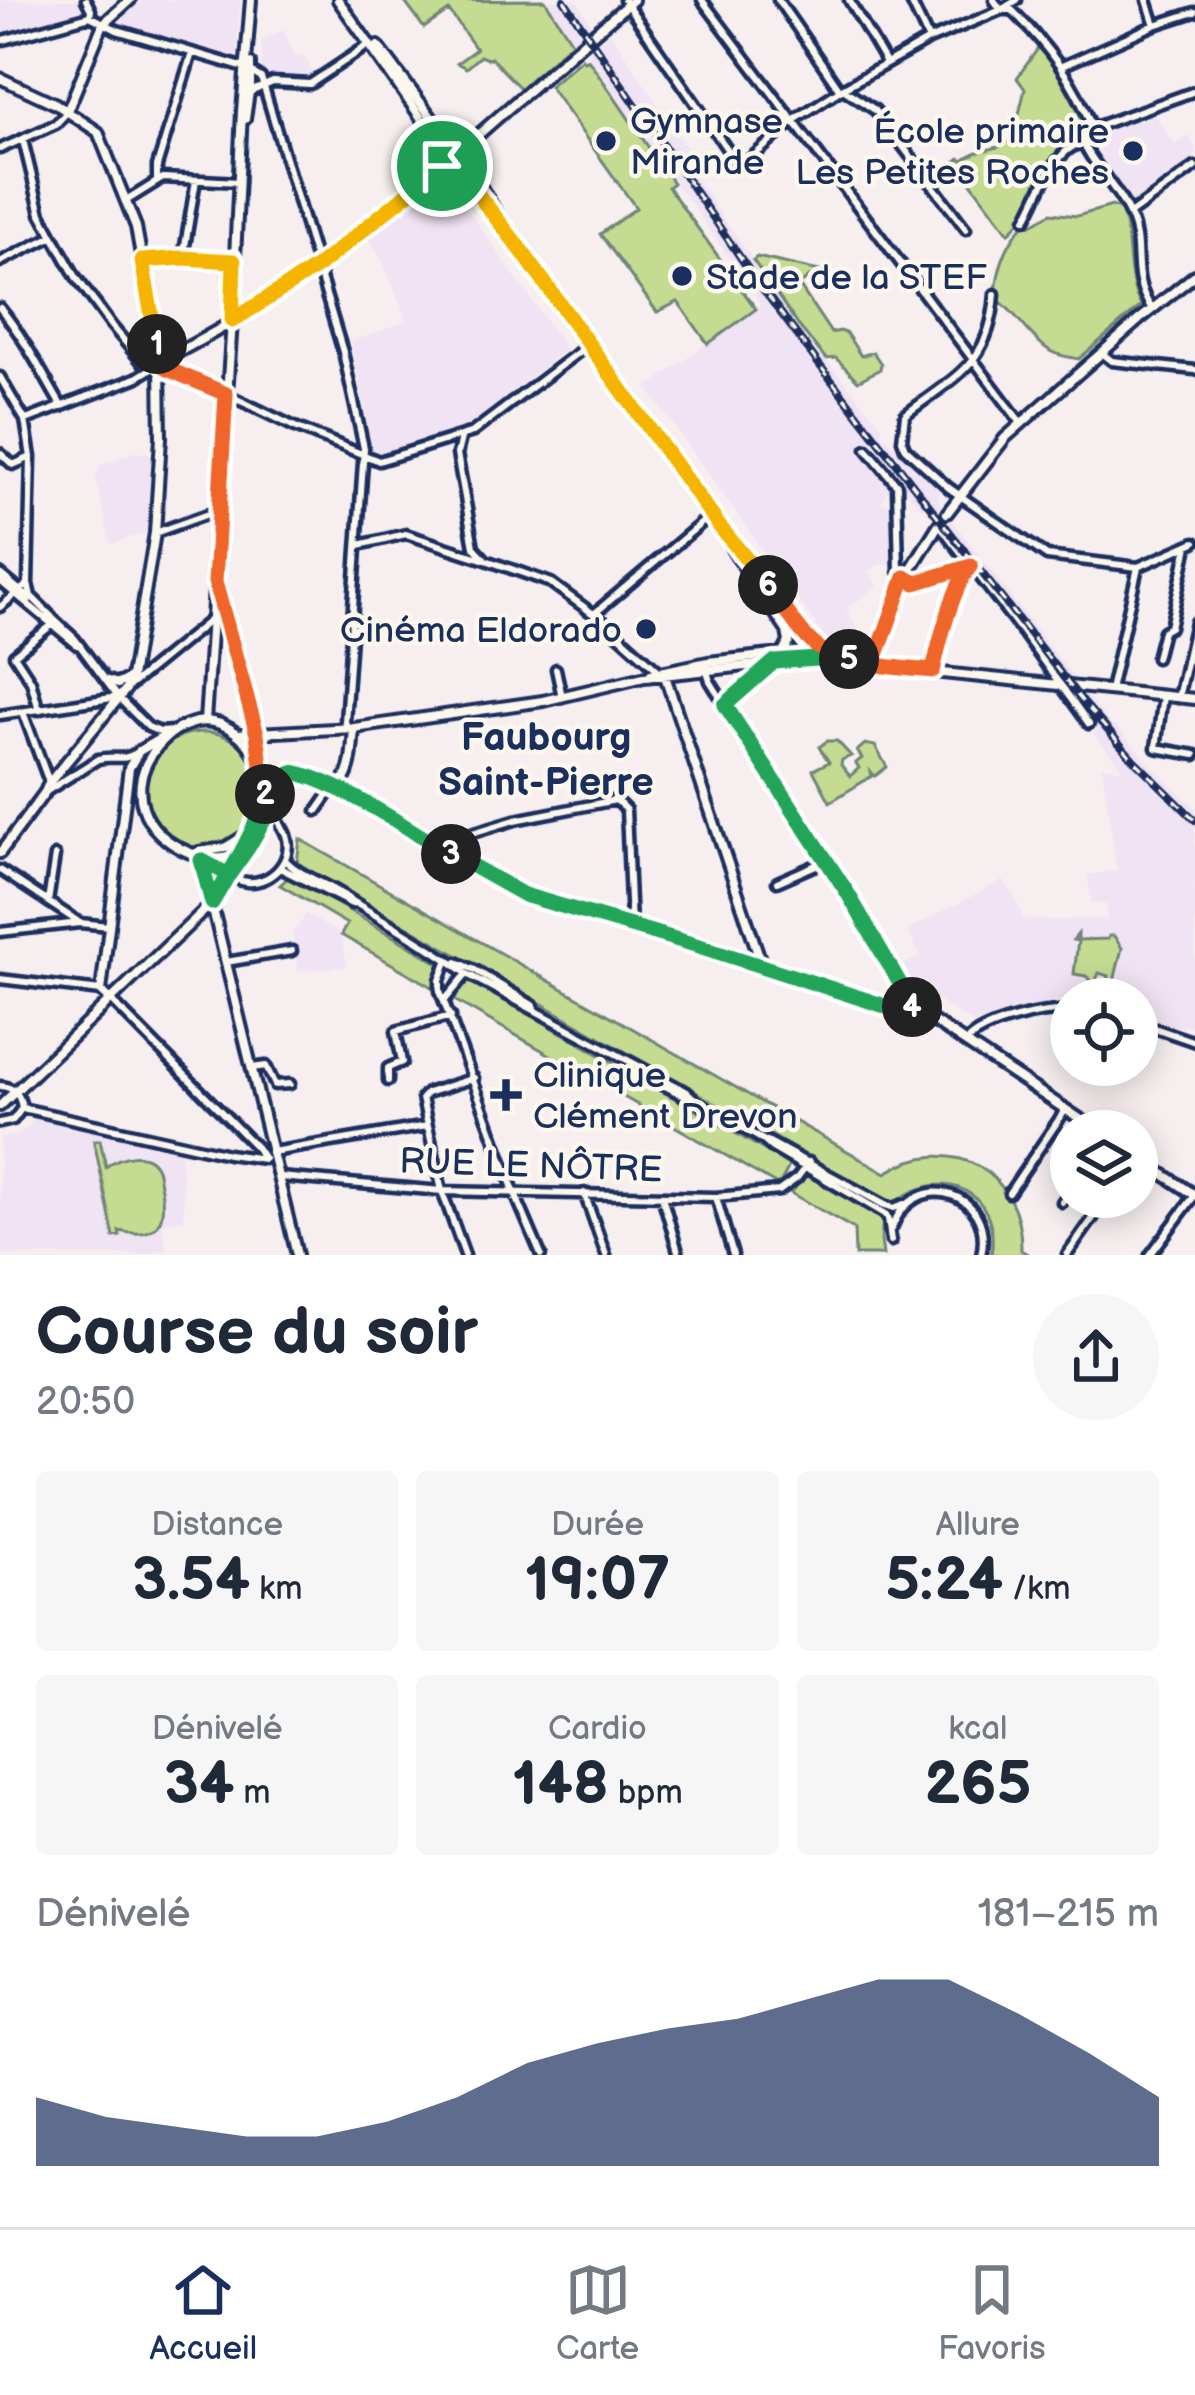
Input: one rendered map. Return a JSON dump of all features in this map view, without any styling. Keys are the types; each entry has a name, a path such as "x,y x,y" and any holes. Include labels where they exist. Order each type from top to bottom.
{"street":[{"path":"86,0 90,16"},
{"path":"0,149 56,124 67,112 103,24 130,0"},
{"path":"205,721 251,0"},
{"path":"341,0 497,210 504,227 711,515 806,637 832,657"},
{"path":"341,0 454,156"},
{"path":"701,0 1021,422"},
{"path":"778,0 842,89 875,110 966,229"},
{"path":"849,0 886,63"},
{"path":"910,0 929,40"},
{"path":"994,0 1001,10"},
{"path":"25,420 144,375 317,267 454,156 628,2 742,166 793,121 842,89 929,40 1017,0"},
{"path":"1147,0 1155,25"},
{"path":"1001,10 1012,10 1041,38 1062,66 1093,128"},
{"path":"1062,66 1195,11"},
{"path":"0,41 90,16 261,78 343,352 365,456 345,722 351,728 347,778 317,812"},
{"path":"250,92 273,82 310,84 370,44"},
{"path":"157,181 192,53"},
{"path":"243,126 250,92 248,70"},
{"path":"0,78 98,133 136,226 160,362 160,438 155,533 127,688"},
{"path":"1152,309 1139,289 1130,214 1085,142 1093,128 1195,91"},
{"path":"23,140 41,214 76,277 142,362 160,362"},
{"path":"1026,220 1065,150 1085,142"},
{"path":"1130,214 1195,167"},
{"path":"126,201 163,178 239,182"},
{"path":"183,258 196,180"},
{"path":"0,262 53,236"},
{"path":"142,261 234,261"},
{"path":"947,513 990,454 1021,422 1195,275"},
{"path":"995,294 989,333 974,359 908,413 903,424 904,448 1047,556 1138,567 1191,544"},
{"path":"0,308 62,407"},
{"path":"160,362 372,460 386,460 473,432 589,344"},
{"path":"1102,352 1112,361 1195,370"},
{"path":"0,377 25,420 31,457 28,584 53,621"},
{"path":"0,403 11,394"},
{"path":"461,438 457,454 474,547 486,560"},
{"path":"446,442 457,454"},
{"path":"867,449 897,485 899,571 915,583 971,566"},
{"path":"0,453 13,465 31,457"},
{"path":"155,533 219,509"},
{"path":"594,614 711,515"},
{"path":"874,663 905,577 939,524 1089,724"},
{"path":"720,527 789,636 781,659"},
{"path":"359,545 406,534 551,583 662,674 763,966"},
{"path":"1156,658 1163,631 1170,627 1191,544"},
{"path":"450,550 474,547"},
{"path":"933,671 953,597 971,566"},
{"path":"1110,690 1138,567"},
{"path":"0,578 80,646 148,728 171,732 205,721 225,727 255,755 262,771"},
{"path":"753,579 781,612 803,651 817,660"},
{"path":"148,728 151,749 141,797 146,817 162,837 245,882 268,878 283,864 286,834 265,796 257,734 215,582"},
{"path":"0,607 28,584"},
{"path":"0,853 118,697 213,619"},
{"path":"39,710 31,681 14,655 53,621"},
{"path":"1178,698 1195,622"},
{"path":"212,633 223,629 229,633"},
{"path":"803,651 806,637"},
{"path":"725,705 781,659 803,651 933,671 1195,699"},
{"path":"641,657 643,677"},
{"path":"662,674 680,667 832,657"},
{"path":"237,734 351,728 562,697 643,677 749,661"},
{"path":"749,661 750,682"},
{"path":"556,669 562,697"},
{"path":"706,669 914,1008"},
{"path":"108,681 119,684 131,677"},
{"path":"1163,696 1156,748 1195,755"},
{"path":"0,715 118,697"},
{"path":"23,712 47,787"},
{"path":"47,787 98,759 128,759 151,749 171,732"},
{"path":"101,991 127,781 140,751"},
{"path":"0,1106 212,903 292,772 335,788 524,895 896,1010 922,1003 924,1015 1066,1109 1009,1193"},
{"path":"229,875 265,796"},
{"path":"455,856 472,833 608,799 622,803 631,927"},
{"path":"192,853 225,848 255,825"},
{"path":"192,853 217,859 248,848"},
{"path":"48,902 56,856"},
{"path":"201,860 297,1255"},
{"path":"777,882 825,861"},
{"path":"283,864 520,1005 889,1207 931,1193 957,1196 976,1213 984,1238 983,1255"},
{"path":"0,870 80,923"},
{"path":"0,932 80,923 109,926"},
{"path":"226,962 292,951"},
{"path":"448,959 440,991 541,1255"},
{"path":"446,1000 468,970"},
{"path":"0,979 101,991 256,1147 275,1176"},
{"path":"966,1042 984,1028 1050,1012"},
{"path":"388,1081 388,1068 402,1062 396,1031 451,1016"},
{"path":"1158,1030 1193,1044"},
{"path":"251,1068 266,1066 275,1085 290,1084"},
{"path":"466,1255 442,1191 422,1096 474,1078"},
{"path":"0,1086 16,1092 22,1108"},
{"path":"22,1108 264,1159 272,1152 427,1126"},
{"path":"0,1123 14,1120 22,1108"},
{"path":"784,1187 796,1159"},
{"path":"784,1187 807,1165"},
{"path":"807,1165 884,1214 891,1245 896,1217 915,1198"},
{"path":"1150,1255 1193,1191 1158,1169"},
{"name":"RUE LE NÔTRE","path":"275,1176 515,1194 716,1197 784,1187"},
{"path":"584,1193 606,1255"},
{"path":"662,1196 680,1255"},
{"path":"716,1197 733,1255"},
{"path":"1066,1255 1093,1218"}],"shaded area":[{"path":"0,0 78,0 82,9 0,35"},
{"path":"143,0 240,0 237,55 118,27"},
{"path":"545,0 577,0 600,40 611,33 695,161 693,174 798,326 882,426 882,434 939,492 939,504 1110,725 1195,808 1195,1025 1176,1027 1158,1021 1158,978 1050,978 1050,1002 973,1023 909,982 899,967 921,957 907,930 1003,880 1023,918 1107,919 1107,905 1091,902 1088,875 1117,871 1102,766 1123,770 1094,734 1097,725 1082,704 951,534 930,507 921,507 900,485 868,442 858,452 893,484 880,503 893,504 893,565 880,564 869,571 878,586 846,609 869,649 833,648 647,388 761,304 587,56 592,46 584,33 573,41"},
{"path":"283,30 296,58 304,55 314,76 283,78 262,72 262,39"},
{"name":"École primaire Les Petites Roches","path":"1154,115 1175,145 1188,136 1195,147 1195,165 1132,211 1098,154 1104,132"},
{"path":"442,174 566,349 468,426 378,454 372,448 351,342 407,321 368,237"},
{"path":"135,452 155,455 150,531 111,544 95,476 100,465"},
{"path":"306,914 341,935 347,966 298,971 292,931"},
{"path":"35,1117 181,1150 184,1219 162,1223 167,1250 141,1255 0,1255 0,1137 17,1135"}],"green space":[{"path":"545,0 572,42 520,88 491,58 480,56 466,68 457,63 476,49 449,11 424,28 404,1"},
{"path":"1039,47 1080,114 1081,129 1068,141 1009,233 958,165 934,178 960,158 1013,139 1025,89 1017,78"},
{"name":"Stade de la STEF","path":"582,58 588,59 673,183 668,187 756,309 708,344 678,302 657,312 600,234 636,208 549,86"},
{"path":"1112,206 1121,210 1125,222 1141,306 1079,359 1056,354 998,300 997,280 1005,253 1026,222 1031,225 1051,213 1077,216"},
{"path":"757,257 828,273 811,276 799,285 831,333 846,333 861,356 873,352 880,369 858,381 836,358 826,359 753,260"},
{"path":"203,732 225,736 244,749 257,768 261,790 257,812 244,831 225,844 203,848 181,844 162,831 149,812 145,790 149,768 162,749 181,736"},
{"path":"837,741 851,756 841,765 850,776 859,768 856,763 862,758 857,751 865,744 875,746 887,767 875,776 871,772 872,776 830,802 813,770 829,762 819,747"},
{"path":"300,839 886,1173 935,1156 979,1166 1010,1199 1021,1250 1029,1255 991,1255 987,1214 963,1190 929,1186 892,1205 297,863"},
{"path":"290,876 442,965 436,989 341,935 347,924 280,885"},
{"path":"1078,934 1078,940 1114,936 1122,948 1115,978 1074,974 1078,941 1073,940"},
{"path":"467,978 787,1163 779,1186 449,997"},
{"path":"100,1140 106,1167 125,1157 140,1156 157,1169 162,1211 151,1231 119,1231 120,1236 114,1237 94,1141"},
{"path":"807,1173 883,1217 883,1255 855,1255 854,1229 791,1193"}],"railway":[{"path":"564,0 821,367 1082,701 1195,820"}],"place":[{"name":"Gymnase Mirande","path":"606,141"},
{"name":"École primaire Les Petites Roches","path":"1133,151"},
{"name":"Stade de la STEF","path":"682,276"},
{"name":"Cinéma Eldorado","path":"646,629"},
{"name":"Clinique Clément Drevon","path":"506,1095"}],"district":[{"name":"Faubourg Saint-Pierre","path":"546,758"}],"route":[{"path":"442,166 317,267 232,321 234,261 142,261 160,362 226,394 215,582 257,734 265,793 259,817 229,875 212,903 201,860 229,875 295,772 342,792 524,895 913,1015 915,1004 725,705 774,662 832,657 874,663 905,577 915,583 971,566 953,597 933,671 892,667 832,657 813,644 720,527 504,227 450,159 442,166"}]}
